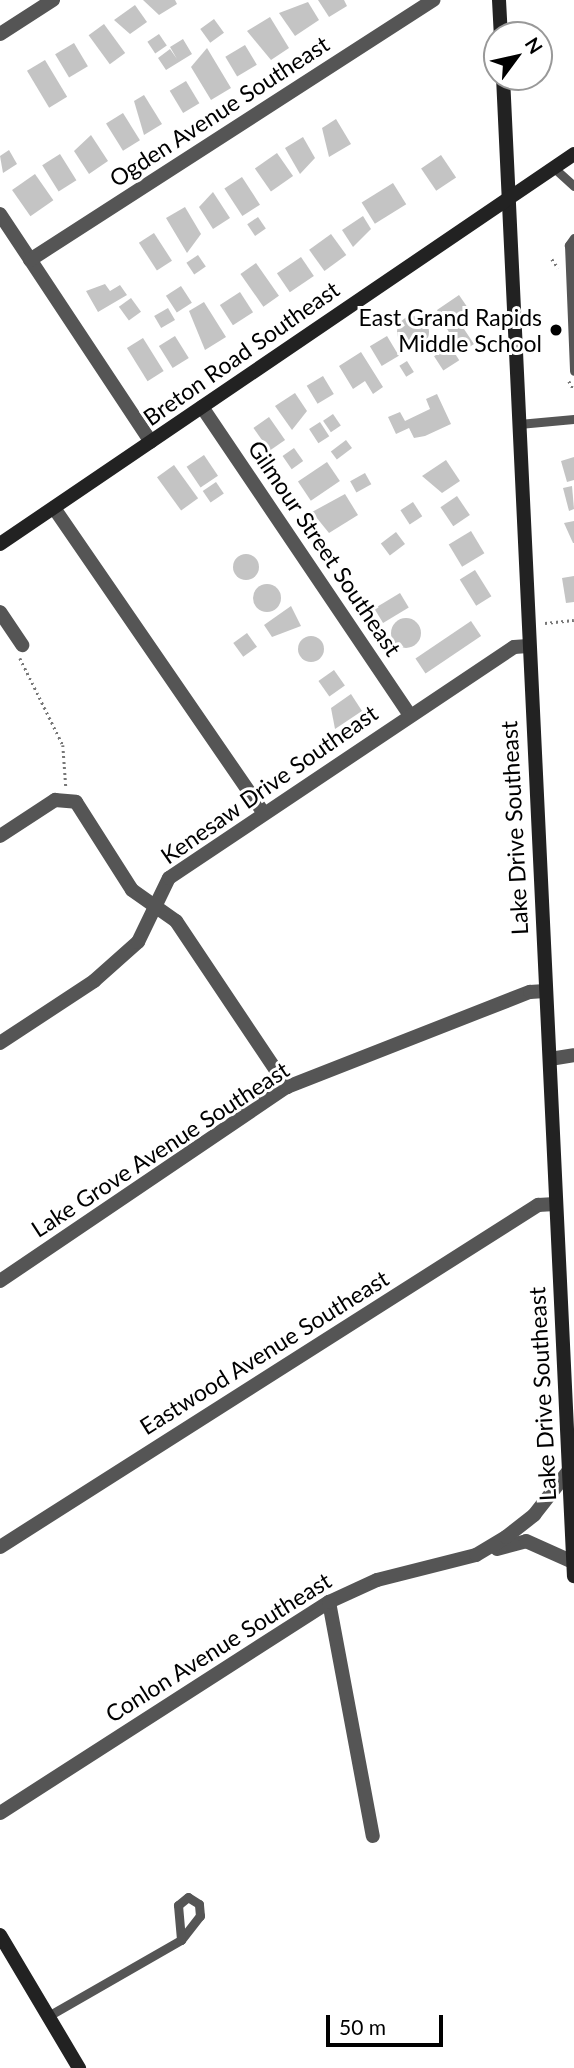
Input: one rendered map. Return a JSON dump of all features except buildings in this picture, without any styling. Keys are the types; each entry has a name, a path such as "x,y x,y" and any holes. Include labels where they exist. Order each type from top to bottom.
{"main road":[{"path":"499,0 500,21"},
{"name":"Lake Drive Southeast","path":"504,91 555,1204 571,1467 574,1576"},
{"name":"Breton Road Southeast","path":"0,544 509,201 574,154"},
{"path":"0,1935 50,2015 79,2068"}],"street":[{"path":"0,34 54,0"},
{"name":"Ogden Avenue Southeast","path":"30,260 433,0"},
{"path":"0,214 151,442"},
{"name":"Gilmour Street Southeast","path":"202,407 410,715"},
{"path":"54,508 264,813"},
{"path":"0,612 22,645"},
{"name":"Kenesaw Drive Southeast","path":"0,1043 129,950 169,878 514,647 528,646"},
{"path":"0,836 66,799 85,810 132,890 176,921 287,1087"},
{"name":"Lake Grove Avenue Southeast","path":"0,1281 287,1087 530,992 545,992"},
{"path":"550,1059 574,1055"},
{"name":"Eastwood Avenue Southeast","path":"0,1547 538,1205 555,1204"},
{"name":"Conlon Avenue Southeast","path":"476,1555 534,1515 571,1467"},
{"name":"Conlon Avenue Southeast","path":"0,1813 329,1602 376,1580 526,1541 573,1562"},
{"path":"329,1602 373,1836"}],"lane":[{"path":"554,168 574,186"},
{"path":"574,238 574,371"},
{"path":"519,424 574,419"},
{"path":"50,2015 181,1940"}],"path":[{"path":"545,623 574,620"},
{"path":"22,645 20,664 64,746 66,799"}],"place":[{"name":"East Grand Rapids Middle School","path":"556,330"}]}
